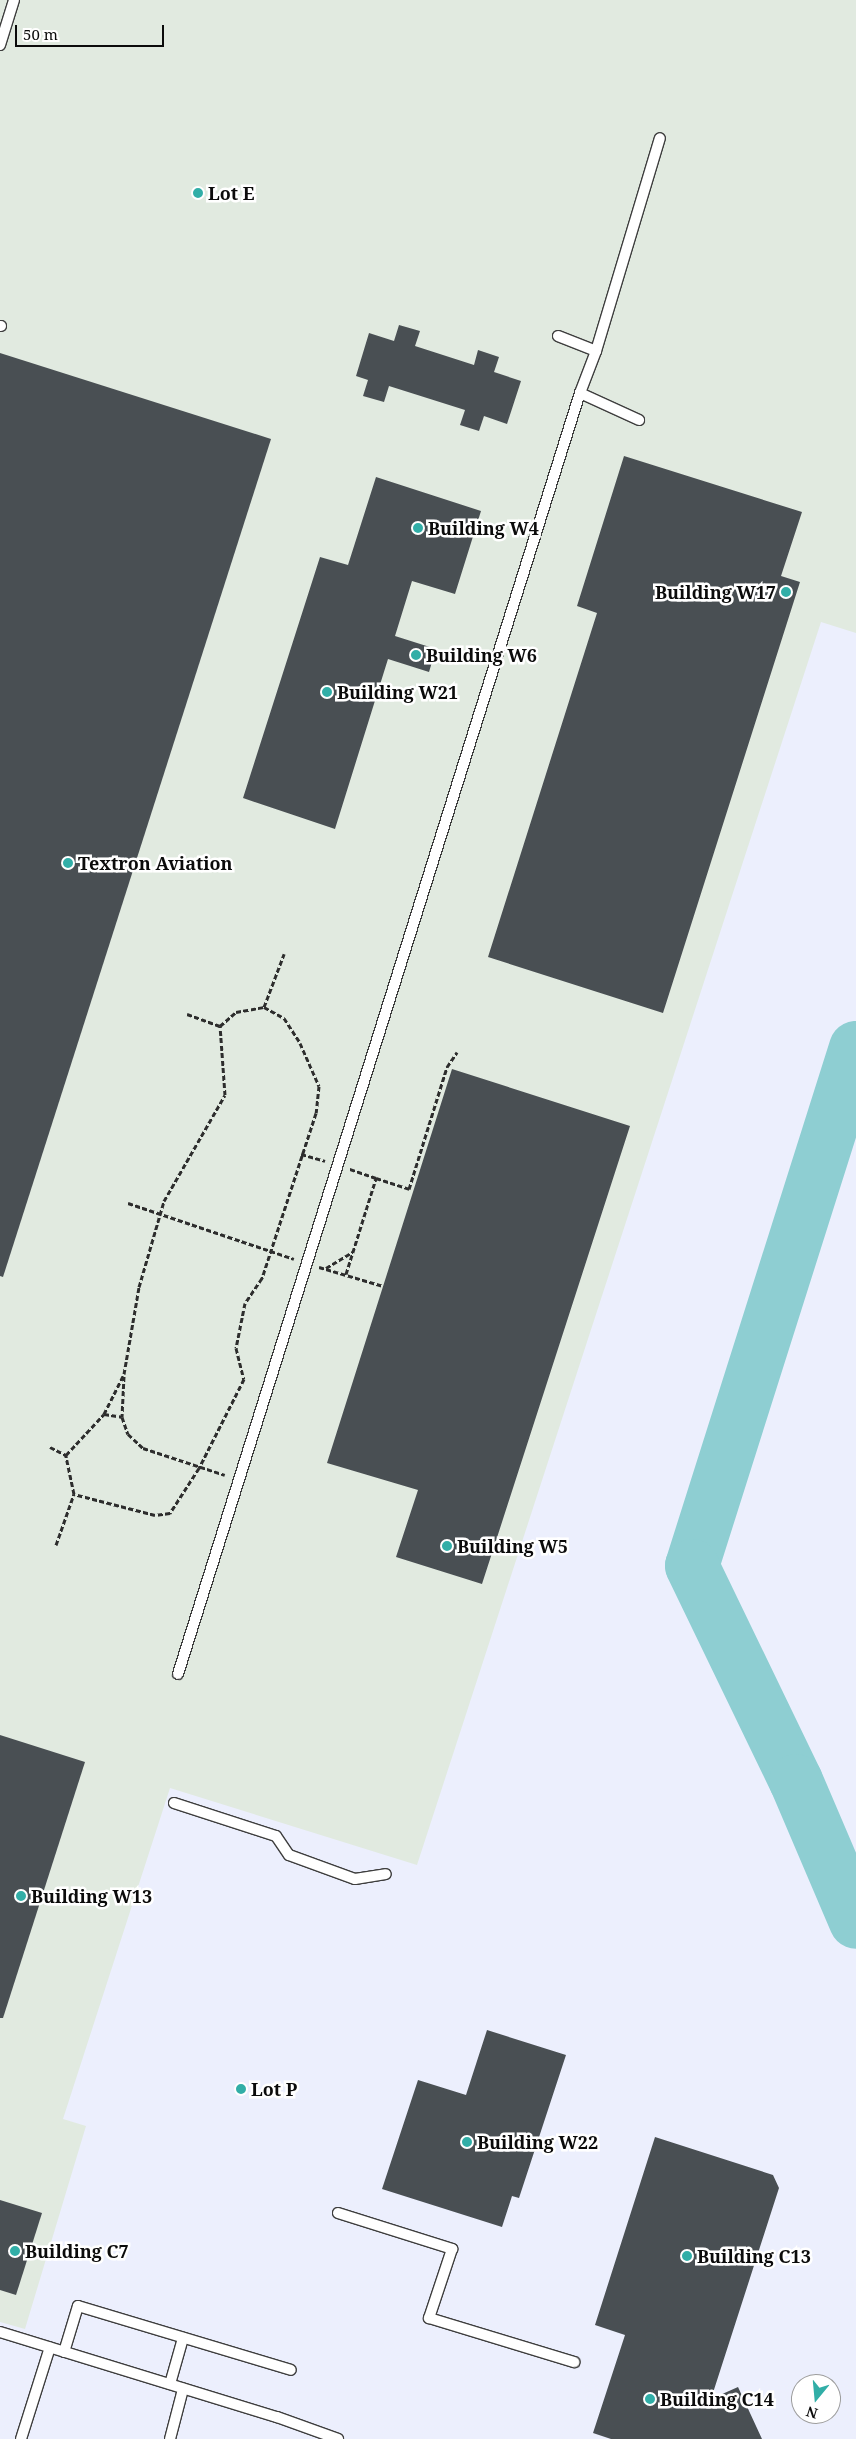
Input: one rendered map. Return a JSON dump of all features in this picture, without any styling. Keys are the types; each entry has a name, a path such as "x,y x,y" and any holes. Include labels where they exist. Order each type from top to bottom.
{"lane":[{"path":"0,45 14,0"},
{"path":"178,1674 580,393 596,351 660,138"},
{"path":"558,336 596,351"},
{"path":"580,393 639,420"},
{"path":"174,1803 276,1836 288,1855 354,1879 386,1874"},
{"path":"338,2214 452,2249 429,2318 574,2362"},
{"path":"64,2352 78,2306 291,2370"},
{"path":"0,2332 277,2417 338,2439"},
{"path":"170,2384 184,2338"},
{"path":"21,2439 50,2348"},
{"path":"170,2439 183,2388"}],"path":[{"path":"264,1007 284,954"},
{"path":"74,1494 155,1515 170,1513 199,1468 244,1379 236,1348 245,1303 262,1278 301,1154 316,1113 319,1086 300,1043 284,1018 264,1007 236,1012 220,1026"},
{"path":"187,1014 220,1026"},
{"path":"220,1026 224,1095 164,1201 139,1287 124,1374 122,1417 128,1434 143,1448 232,1478"},
{"path":"301,1154 408,1189 447,1067 457,1052"},
{"path":"346,1274 376,1178"},
{"path":"128,1203 270,1251 383,1286"},
{"path":"326,1268 353,1252"},
{"path":"66,1456 104,1414 124,1374"},
{"path":"104,1414 122,1417"},
{"path":"50,1447 66,1456 74,1494 56,1545"}],"shaded area":[{"path":"0,0 856,0 856,633 821,622 417,1865 170,1788 63,2119 86,2126 25,2329 0,2322"}],"building":[{"path":"399,325 420,331 415,346 474,365 478,350 499,357 494,372 521,381 507,424 484,416 479,431 460,425 465,410 389,386 384,402 363,396 368,380 356,376 369,333 394,341"},
{"name":"Textron Aviation","path":"0,353 271,439 3,1277 0,1276"},
{"path":"624,456 802,512 781,576 800,582 663,1013 488,957 597,613 577,606"},
{"name":"Building W21","path":"376,477 481,511 455,594 412,581 395,636 436,649 429,672 388,659 335,829 243,798 320,557 348,565"},
{"path":"452,1069 630,1126 482,1584 396,1557 418,1490 327,1463"},
{"name":"Building W13","path":"0,1735 85,1762 3,2018 0,2018"},
{"name":"Building W22","path":"487,2030 566,2055 519,2198 512,2196 502,2227 382,2189 418,2080 466,2095"},
{"name":"Building C13","path":"655,2137 773,2175 779,2188 711,2399 738,2387 762,2439 611,2439 593,2433 625,2335 595,2325"},
{"name":"Building C7","path":"0,2200 42,2213 16,2295 0,2290"}],"taxiway":[{"path":"856,1048 692,1566 796,1781 856,1922"}],"place":[{"name":"Lot E","path":"198,193"},
{"name":"Building W4","path":"418,528"},
{"name":"Building W17","path":"786,592"},
{"name":"Building W6","path":"416,655"},
{"name":"Building W21","path":"327,692"},
{"name":"Textron Aviation","path":"68,863"},
{"name":"Building W5","path":"447,1546"},
{"name":"Building W13","path":"21,1896"},
{"name":"Lot P","path":"241,2089"},
{"name":"Building W22","path":"467,2142"},
{"name":"Building C7","path":"15,2251"},
{"name":"Building C13","path":"687,2256"},
{"name":"Building C14","path":"650,2399"}]}
